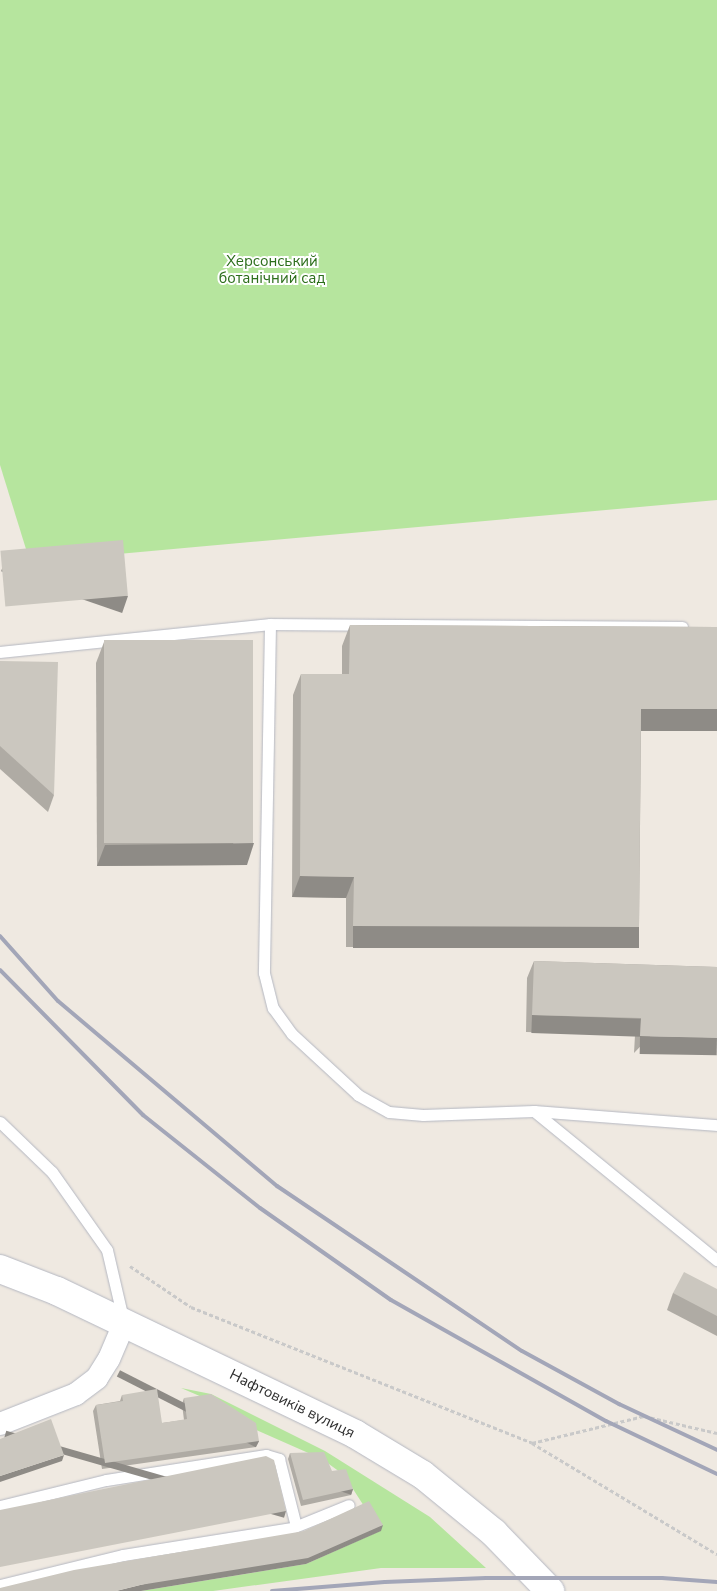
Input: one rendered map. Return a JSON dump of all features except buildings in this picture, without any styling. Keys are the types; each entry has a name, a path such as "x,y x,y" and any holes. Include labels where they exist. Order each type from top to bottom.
{"street":[{"name":"Нафтовиків вулиця","path":"0,1269 57,1291 355,1434 423,1476 494,1533 550,1591"},
{"path":"0,1424 76,1394 97,1378 109,1359 124,1323"}],"lane":[{"path":"270,624 264,973 272,1008 292,1034 358,1095 389,1112 423,1115 534,1111 717,1125"},
{"path":"0,652 270,624 697,627"},
{"path":"534,1111 717,1260"},
{"path":"0,1122 52,1172 107,1250 124,1323"},
{"path":"0,1506 106,1480 266,1456 279,1459 296,1526"},
{"path":"0,1586 123,1555 296,1526 349,1504"}],"path":[{"path":"107,1250 190,1307 532,1444 717,1554"},
{"path":"532,1444 644,1416 717,1433"}],"green space":[{"name":"Херсонський ботанічний сад","path":"0,0 717,0 717,500 30,562 0,465"},
{"path":"181,1388 211,1394 325,1451 430,1517 486,1568 381,1568 213,1591 141,1591 306,1564 380,1531 344,1475 322,1459 254,1429 209,1400"}],"railway":[{"path":"0,936 58,1001 277,1186 522,1351 619,1404 717,1450"},
{"path":"0,970 143,1115 260,1208 391,1300 606,1421 717,1474"},
{"path":"272,1591 385,1582 486,1578 662,1578 717,1582"}]}
